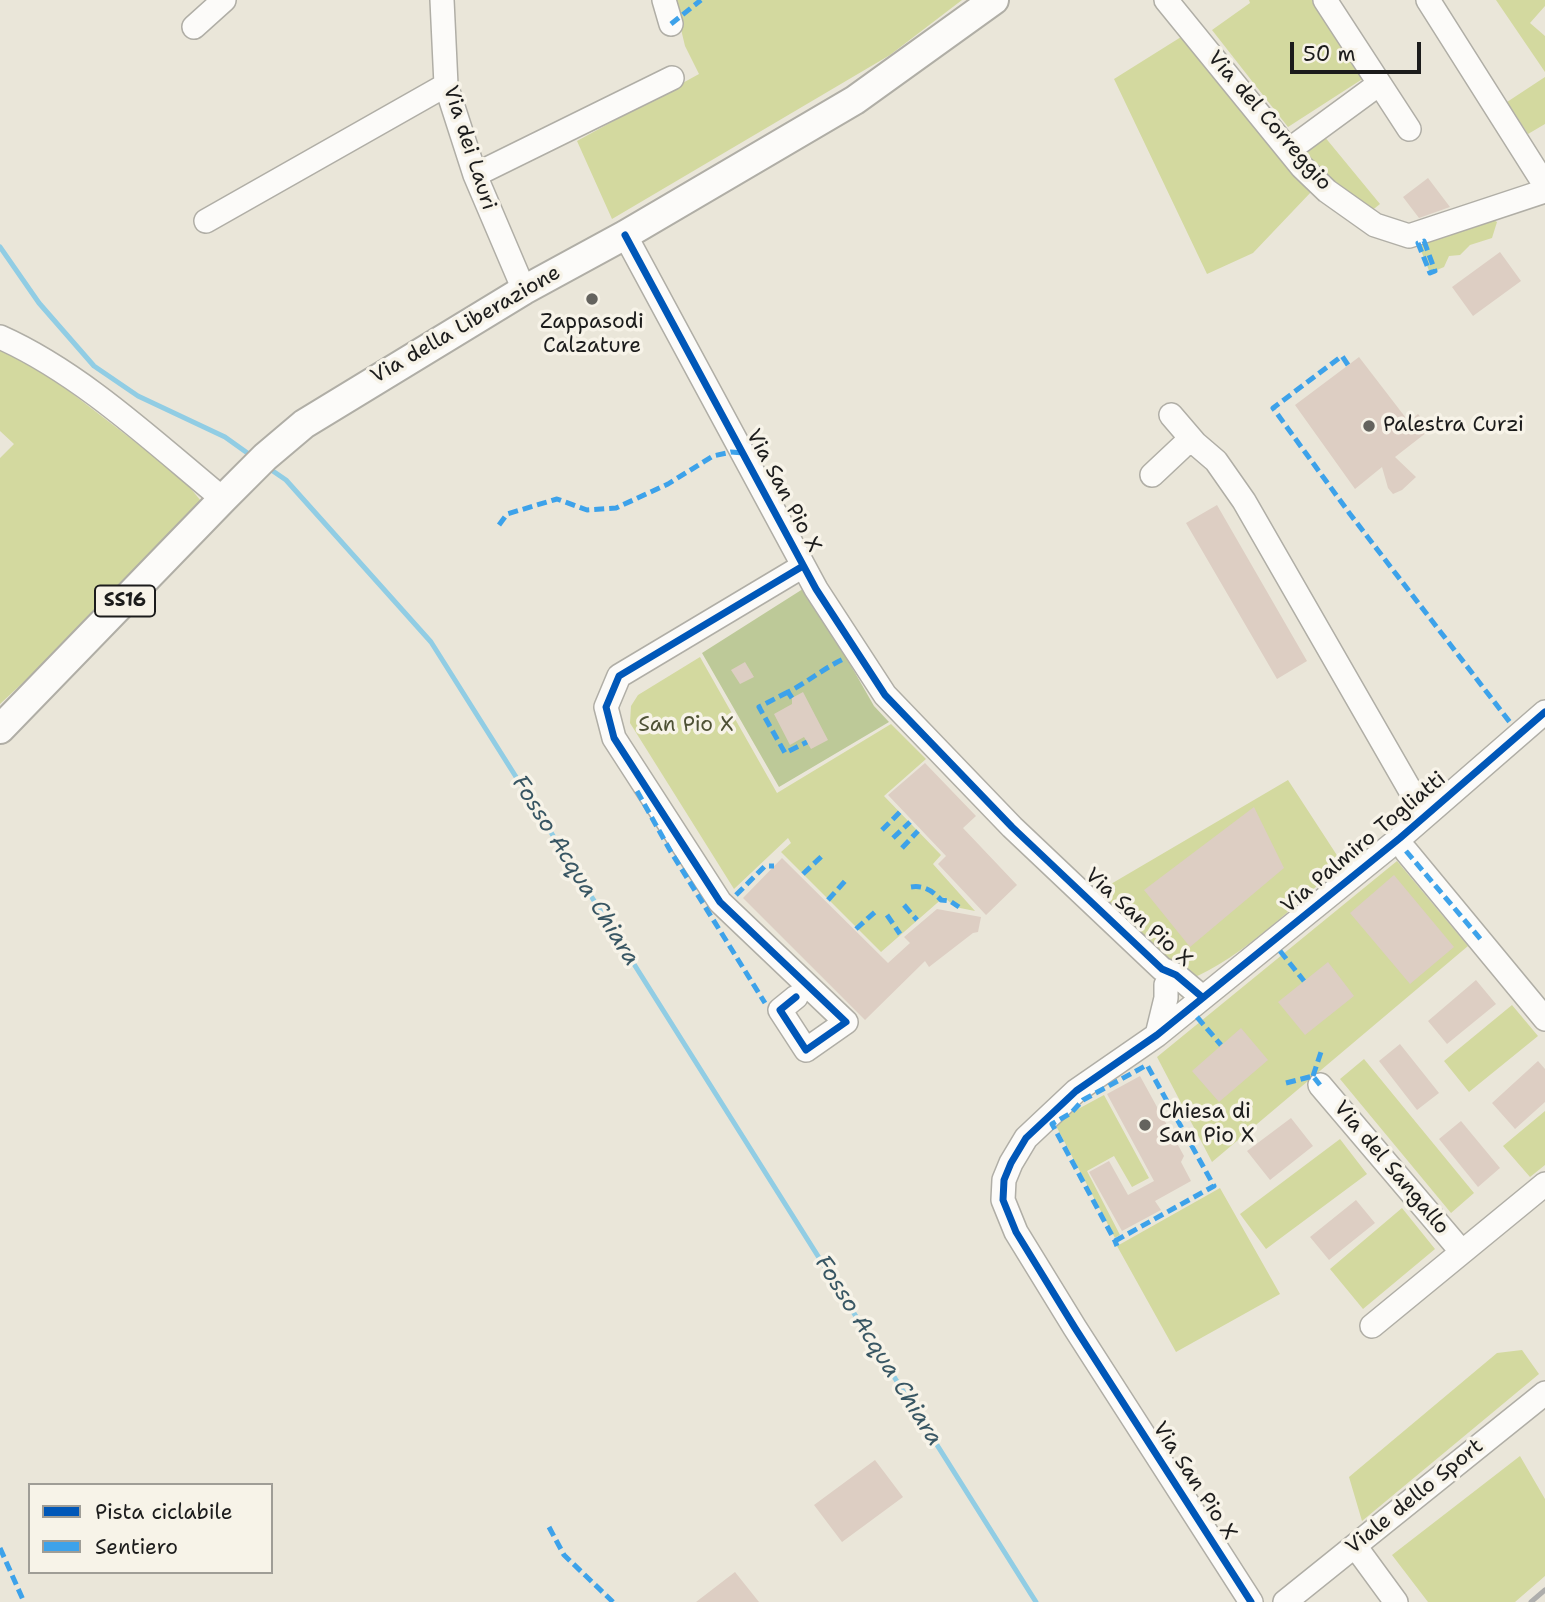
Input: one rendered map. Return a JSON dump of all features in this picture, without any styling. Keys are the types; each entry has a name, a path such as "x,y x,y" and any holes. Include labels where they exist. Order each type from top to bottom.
{"main road":[{"name":"Via della Liberazione","path":"0,729 257,465 315,417 524,290 855,100 994,0"}],"street":[{"path":"194,27 224,0"},
{"name":"Via dei Lauri","path":"442,0 446,85 475,175 524,290"},
{"path":"664,0 671,24"},
{"name":"Via del Correggio","path":"1166,0 1289,150 1327,191 1375,225 1409,236 1545,191"},
{"path":"1325,0 1409,129"},
{"path":"1428,0 1545,185"},
{"path":"475,175 672,78"},
{"path":"1289,150 1379,84"},
{"path":"206,221 446,85"},
{"name":"Via San Pio X","path":"625,234 803,566 885,695 1012,827 1164,977 1165,1006 1157,1035"},
{"path":"0,337 22,347 101,399 223,499"},
{"path":"1171,415 1195,443 1216,461 1244,501 1425,816"},
{"path":"1152,475 1185,444 1195,443"},
{"path":"796,998 780,1010 806,1050 846,1022 720,902 614,738 606,707 619,676 803,566"},
{"name":"Via Palmiro Togliatti","path":"1194,1004 1425,816 1545,712"},
{"path":"1406,851 1545,1019"},
{"name":"Via San Pio X","path":"1164,977 1175,975 1194,1004 1157,1035 1076,1091 1026,1138 1007,1171 1003,1200 1016,1232 1075,1328 1251,1602"},
{"name":"Via del Sangallo","path":"1321,1085 1462,1252"},
{"path":"1371,1326 1545,1184"},
{"name":"Viale dello Sport","path":"1284,1602 1545,1393"},
{"path":"1355,1546 1396,1602"}],"green space":[{"path":"674,0 962,0 890,55 612,219 577,141 699,74 685,46"},
{"path":"1249,0 1313,0 1364,78 1288,127 1212,30 1250,3"},
{"path":"1496,0 1545,0 1545,6 1530,23 1545,36 1545,72"},
{"path":"1181,37 1312,191 1253,253 1207,274 1114,79"},
{"path":"1545,77 1545,124 1528,134 1507,102"},
{"path":"1324,136 1380,204 1370,212 1336,189 1304,151"},
{"path":"1489,217 1497,222 1492,238 1470,245 1460,255 1449,256 1444,267 1430,273 1418,243"},
{"path":"0,347 26,358 182,478 201,501 72,637 0,704 0,458 14,444 0,431"},
{"path":"806,587 874,706 889,722 779,787 702,653"},
{"name":"San Pio X","path":"700,657 777,793 891,724 926,759 884,796 941,855 933,864 975,911 955,907 944,897 881,952 781,852 791,843 788,838 734,889 630,723 631,706 638,695"},
{"path":"1288,780 1342,863 1250,943 1190,979 1167,964 1099,891"},
{"path":"1397,861 1468,946 1212,1162 1157,1057"},
{"path":"1512,1005 1538,1036 1469,1092 1444,1061"},
{"path":"1364,1059 1474,1193 1451,1213 1340,1079"},
{"path":"1104,1095 1149,1178 1132,1187 1114,1156 1087,1171 1120,1235 1115,1238 1054,1122"},
{"path":"1545,1111 1545,1165 1530,1177 1503,1146"},
{"path":"1340,1139 1367,1174 1266,1249 1240,1214"},
{"path":"1220,1188 1280,1294 1176,1352 1117,1246"},
{"path":"1402,1208 1435,1249 1363,1309 1330,1269"},
{"path":"1522,1350 1539,1374 1362,1521 1349,1477 1497,1353"},
{"path":"1520,1456 1545,1499 1545,1576 1515,1602 1428,1602 1392,1555"}],"building":[{"path":"1428,178 1450,207 1419,218 1403,197"},
{"path":"1500,252 1521,281 1473,316 1452,287"},
{"name":"Palestra Curzi","path":"1359,357 1409,422 1418,414 1431,429 1395,457 1416,477 1402,490 1393,494 1388,488 1382,467 1355,489 1295,405"},
{"path":"1217,505 1307,661 1277,679 1186,523"},
{"path":"745,662 754,677 740,684 731,670"},
{"path":"803,692 828,740 811,749 804,737 790,745 774,714 792,704 792,698"},
{"path":"925,763 976,816 963,828 1017,885 986,915 938,864 946,856 888,795"},
{"path":"1254,807 1284,868 1190,947 1144,890"},
{"path":"782,858 888,963 910,943 904,937 937,909 981,917 978,932 929,967 925,961 865,1020 743,898"},
{"path":"1394,875 1454,947 1410,984 1350,913"},
{"path":"1328,962 1354,996 1305,1035 1278,1002"},
{"path":"1476,980 1496,1004 1447,1044 1428,1021"},
{"path":"1241,1028 1268,1060 1219,1102 1192,1071"},
{"path":"1400,1044 1439,1093 1417,1110 1379,1061"},
{"path":"1538,1061 1545,1069 1545,1102 1515,1129 1492,1103"},
{"name":"Chiesa di San Pio X","path":"1140,1076 1184,1156 1181,1162 1191,1181 1155,1201 1161,1210 1122,1231 1089,1172 1109,1161 1128,1195 1154,1181 1107,1094"},
{"path":"1291,1118 1313,1146 1270,1180 1247,1151"},
{"path":"1461,1121 1500,1168 1478,1187 1439,1139"},
{"path":"1356,1200 1375,1223 1329,1260 1310,1237"},
{"path":"875,1460 903,1497 842,1542 814,1505"},
{"path":"735,1572 759,1602 696,1602"}],"waterway":[{"name":"Fosso Acqua Chiara","path":"0,247 39,303 94,366 138,396 225,437 253,457"},
{"name":"Fosso Acqua Chiara","path":"267,467 286,480 431,642 1036,1602"}],"railway":[{"path":"1531,1602 1545,1590"}],"marked path":[{"path":"671,24 701,0"},
{"path":"1424,241 1435,271 1430,273 1418,243 1424,241"},
{"path":"1348,365 1342,356 1273,408 1350,514 1512,725"},
{"path":"499,525 507,514 557,499 587,510 616,508 668,484 713,456 731,452 743,453"},
{"path":"792,698 788,692 846,658"},
{"path":"788,692 759,707 785,753 807,742"},
{"path":"637,791 671,852 765,1003"},
{"path":"882,830 900,812"},
{"path":"893,838 910,822"},
{"path":"902,848 918,831"},
{"path":"1406,851 1483,942"},
{"path":"803,874 823,855"},
{"path":"736,895 765,866 774,866"},
{"path":"828,900 846,880"},
{"path":"911,887 928,889 941,900 950,901 959,907"},
{"path":"904,905 917,920"},
{"path":"856,929 876,911"},
{"path":"887,915 900,934"},
{"path":"1280,951 1304,981"},
{"path":"1197,1017 1221,1045"},
{"path":"1313,1076 1321,1052"},
{"path":"1115,1241 1214,1186 1147,1065 1083,1100 1071,1113 1052,1124 1117,1246"},
{"path":"1286,1083 1313,1076 1320,1085"},
{"path":"549,1527 564,1555 613,1602"},
{"path":"0,1548 24,1602"}],"cycle path":[{"path":"625,235 816,589 885,695 1012,827 1162,969 1176,975 1202,997"},
{"path":"796,997 780,1010 806,1050 846,1022 720,902 614,738 606,707 619,676 803,566"},
{"path":"1251,1602 1016,1232 1003,1200 1004,1180 1026,1138 1076,1091 1157,1035 1400,838 1545,712"}],"place":[{"name":"Zappasodi Calzature","path":"592,299"},
{"name":"Palestra Curzi","path":"1369,426"},
{"name":"Chiesa di San Pio X","path":"1145,1125"}]}
